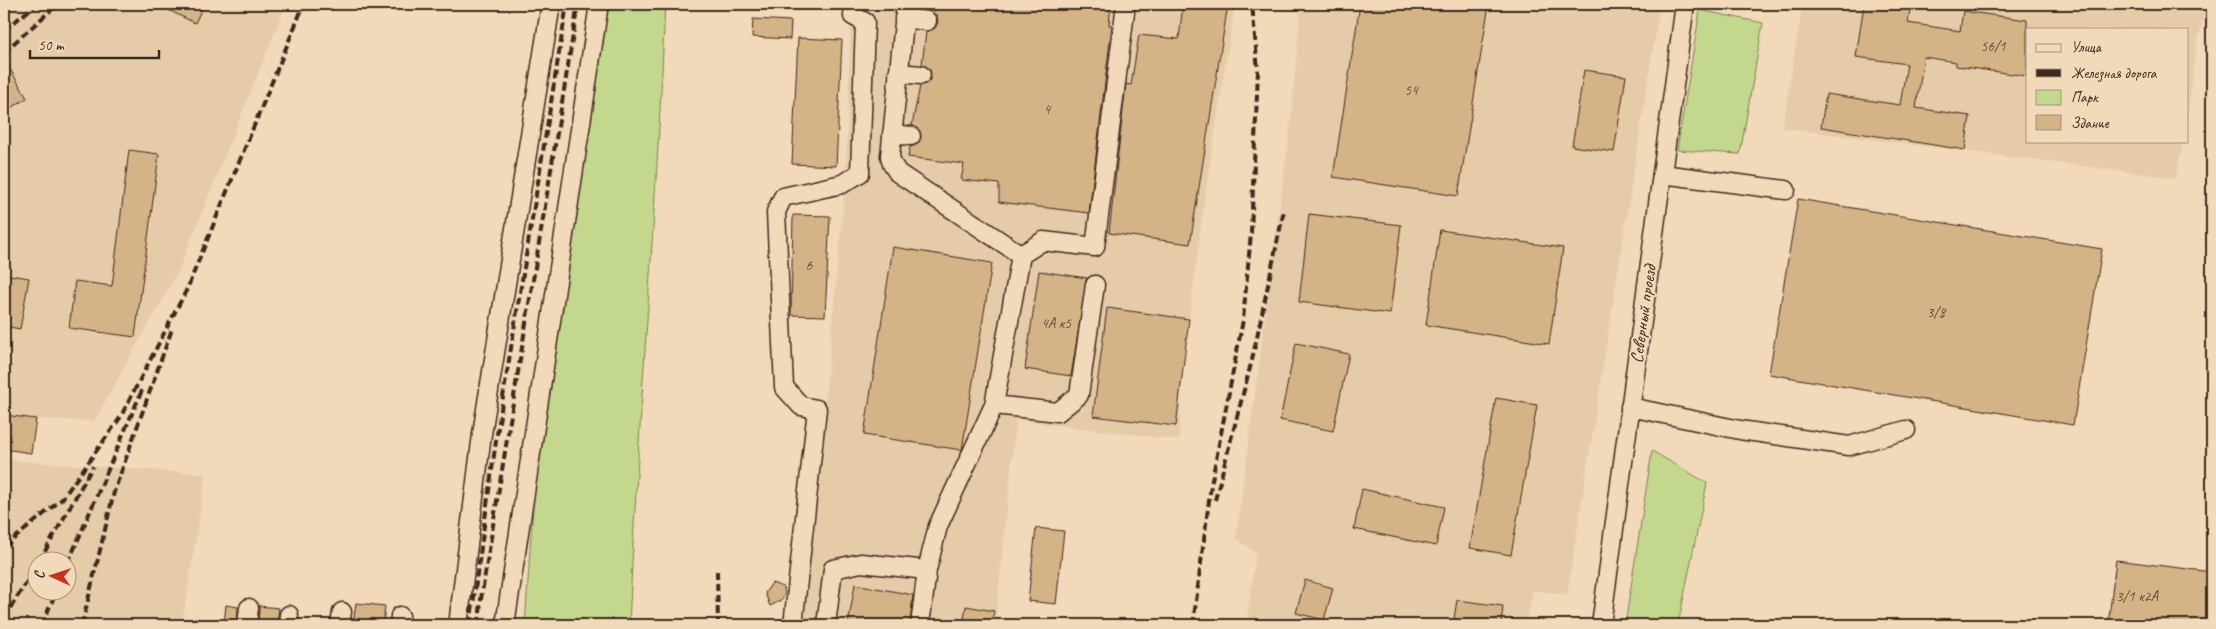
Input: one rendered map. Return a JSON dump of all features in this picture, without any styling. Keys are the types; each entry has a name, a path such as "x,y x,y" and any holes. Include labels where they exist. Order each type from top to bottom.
{"street":[{"path":"458,625 482,434 551,4"},
{"path":"505,625 600,4"},
{"path":"793,625 818,409 801,406 784,387 776,212 782,197 842,184 860,172 865,22 853,16 854,4"},
{"path":"920,625 927,570 938,526 994,405 1021,255 1042,241 1095,247 1115,46 1126,4"},
{"name":"Северный проезд","path":"1601,625 1686,4"},
{"path":"928,22 905,11 890,156 892,164 898,173 1021,255"},
{"path":"898,73 921,75"},
{"path":"892,134 911,136"},
{"path":"1662,174 1786,190"},
{"path":"994,405 1058,412 1079,395 1096,285"},
{"path":"1630,407 1749,431 1850,446 1906,430"},
{"path":"826,625 833,568 861,563 927,570"},
{"path":"247,625 249,608"}],"shaded area":[{"path":"4,4 286,4 178,272 94,421 4,418"},
{"path":"851,4 1235,4 1205,195 1182,375 1179,440 1016,420 995,625 804,625 846,175"},
{"path":"1301,4 1660,4 1567,595 1533,590 1526,625 1246,625 1256,553 1236,538 1291,121"},
{"path":"1803,4 2207,4 2197,43 2188,111 2188,28 2026,28 2026,142 2183,142 2176,178 1782,128"},
{"path":"4,460 206,474 182,625 4,625"}],"green space":[{"path":"608,4 665,4 662,82 629,625 525,625 536,461"},
{"path":"1700,10 1763,23 1740,154 1677,150"},
{"path":"1652,451 1707,483 1678,625 1625,625"}],"building":[{"path":"156,4 204,4 195,23"},
{"path":"930,4 982,4 1007,7 1007,4 1111,4 1109,25 1112,25 1089,213 999,202 999,184 961,180 964,164 908,157 910,147 916,145 921,138 920,131 912,125 920,86 926,84 931,76 930,70 922,64 926,32 935,28 938,22 937,16 929,11"},
{"path":"1183,4 1228,4 1190,244 1109,233 1126,84 1131,85 1139,35 1179,39"},
{"path":"1360,4 1489,4 1458,196 1333,177"},
{"path":"1864,4 1911,4 1908,23 1960,31 1963,11 2027,20 2026,76 1956,66 1956,62 1924,57 1916,108 1970,116 1965,150 1821,127 1826,94 1900,105 1907,64 1856,57"},
{"path":"753,19 791,21 790,39 752,37"},
{"path":"798,38 842,40 836,166 792,164"},
{"path":"4,59 27,98 4,112"},
{"path":"1584,70 1626,76 1614,152 1572,146"},
{"path":"129,150 159,154 135,337 69,328 75,281 112,286"},
{"path":"1798,199 2102,249 2073,425 1769,374"},
{"path":"1309,214 1401,225 1390,314 1299,302"},
{"path":"793,215 830,216 825,316 791,315"},
{"path":"1440,230 1563,248 1549,344 1426,325"},
{"path":"893,247 992,263 962,450 864,435"},
{"path":"1039,271 1087,278 1071,376 1025,369"},
{"path":"4,274 29,278 20,329 4,326"},
{"path":"1107,308 1189,319 1176,426 1093,416"},
{"path":"1296,343 1349,354 1333,431 1280,420"},
{"path":"1496,398 1537,405 1511,555 1470,548"},
{"path":"4,415 36,419 31,453 4,449"},
{"path":"1362,489 1444,507 1436,546 1354,529"},
{"path":"1036,528 1064,531 1056,604 1028,601"},
{"path":"2116,560 2212,572 2212,625 2108,625"},
{"path":"1305,580 1333,588 1324,620 1296,613"},
{"path":"772,583 783,587 785,593 782,600 770,606 765,593"},
{"path":"855,584 913,595 910,625 848,625"},
{"path":"1457,600 1503,606 1501,625 1453,625"},
{"path":"356,603 385,606 383,625 353,625"},
{"path":"226,605 238,607 237,625 224,625"},
{"path":"259,606 279,608 277,625 258,625"},
{"path":"966,606 994,611 991,625 963,625"}],"railway":[{"path":"4,30 37,4"},
{"path":"4,52 58,4"},
{"path":"4,547 62,499 120,418 187,289 304,4"},
{"path":"470,625 497,434 567,4"},
{"path":"479,625 481,599 578,4"},
{"path":"1193,625 1211,485 1243,320 1251,233 1258,71 1252,4"},
{"path":"1215,500 1252,360 1284,210"},
{"path":"82,625 114,492 172,329"},
{"path":"73,552 143,388"},
{"path":"45,552 93,466"},
{"path":"717,571 718,625"},
{"path":"4,618 28,580"},
{"path":"42,625 52,602"}]}
